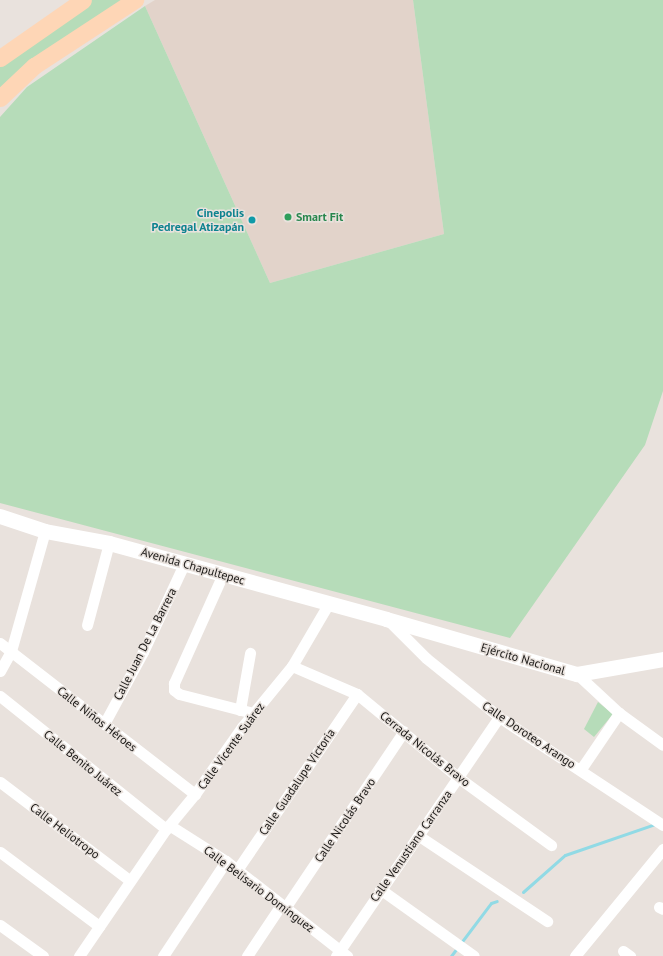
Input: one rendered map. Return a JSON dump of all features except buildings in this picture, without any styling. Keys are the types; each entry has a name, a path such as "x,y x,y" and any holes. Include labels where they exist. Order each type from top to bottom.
{"main road":[{"path":"0,58 83,0"},
{"path":"0,98 34,66 135,0"}],"street":[{"name":"Avenida Chapultepec","path":"0,516 45,531 109,543 386,619"},
{"path":"0,671 11,651 45,531"},
{"path":"87,625 109,543"},
{"name":"Calle Juan De La Barrera","path":"104,724 143,652 184,564"},
{"path":"223,574 174,683 174,690 179,694 253,713"},
{"name":"Calle Vicente Suárez","path":"79,956 129,880 168,827 195,794 253,713 292,666 329,603"},
{"name":"Ejército Nacional","path":"386,619 577,674 663,659"},
{"name":"Calle Doroteo Arango","path":"386,619 426,658 499,717 637,806 663,825"},
{"name":"Calle Niños Héroes","path":"0,643 195,794"},
{"path":"240,710 250,653"},
{"name":"Cerrada Nicolás Bravo","path":"292,666 357,694 404,731 459,778 551,845"},
{"path":"577,674 619,713 663,744"},
{"name":"Calle Guadalupe Victoria","path":"237,870 357,694"},
{"name":"Calle Benito Juárez","path":"0,696 168,827"},
{"path":"581,770 619,713"},
{"name":"Calle Venustiano Carranza","path":"341,954 380,889 419,836 499,717"},
{"name":"Calle Nicolás Bravo","path":"247,956 404,731"},
{"name":"Calle Heliotropo","path":"0,782 129,880"},
{"name":"Calle Belisario Domínguez","path":"168,827 226,861 341,954"},
{"path":"419,836 547,921"},
{"path":"575,956 663,849"},
{"path":"0,852 99,926"},
{"path":"163,956 226,861"},
{"path":"380,889 451,938 474,956"},
{"path":"0,925 43,956"}],"shaded area":[{"path":"155,0 413,0 444,234 270,283 145,6"}],"green space":[{"path":"90,0 128,0 0,93 0,61"},
{"path":"413,0 663,0 663,391 645,445 510,638 0,503 0,117 27,87 145,6 270,283 444,234"},
{"path":"598,702 613,714 594,737 584,729"}],"waterway":[{"path":"523,892 565,855 655,824"},
{"path":"451,956 491,903 497,901"}],"place":[{"name":"Smart Fit","path":"288,217"},
{"name":"Cinepolis Pedregal Atizapán","path":"252,220"}]}
